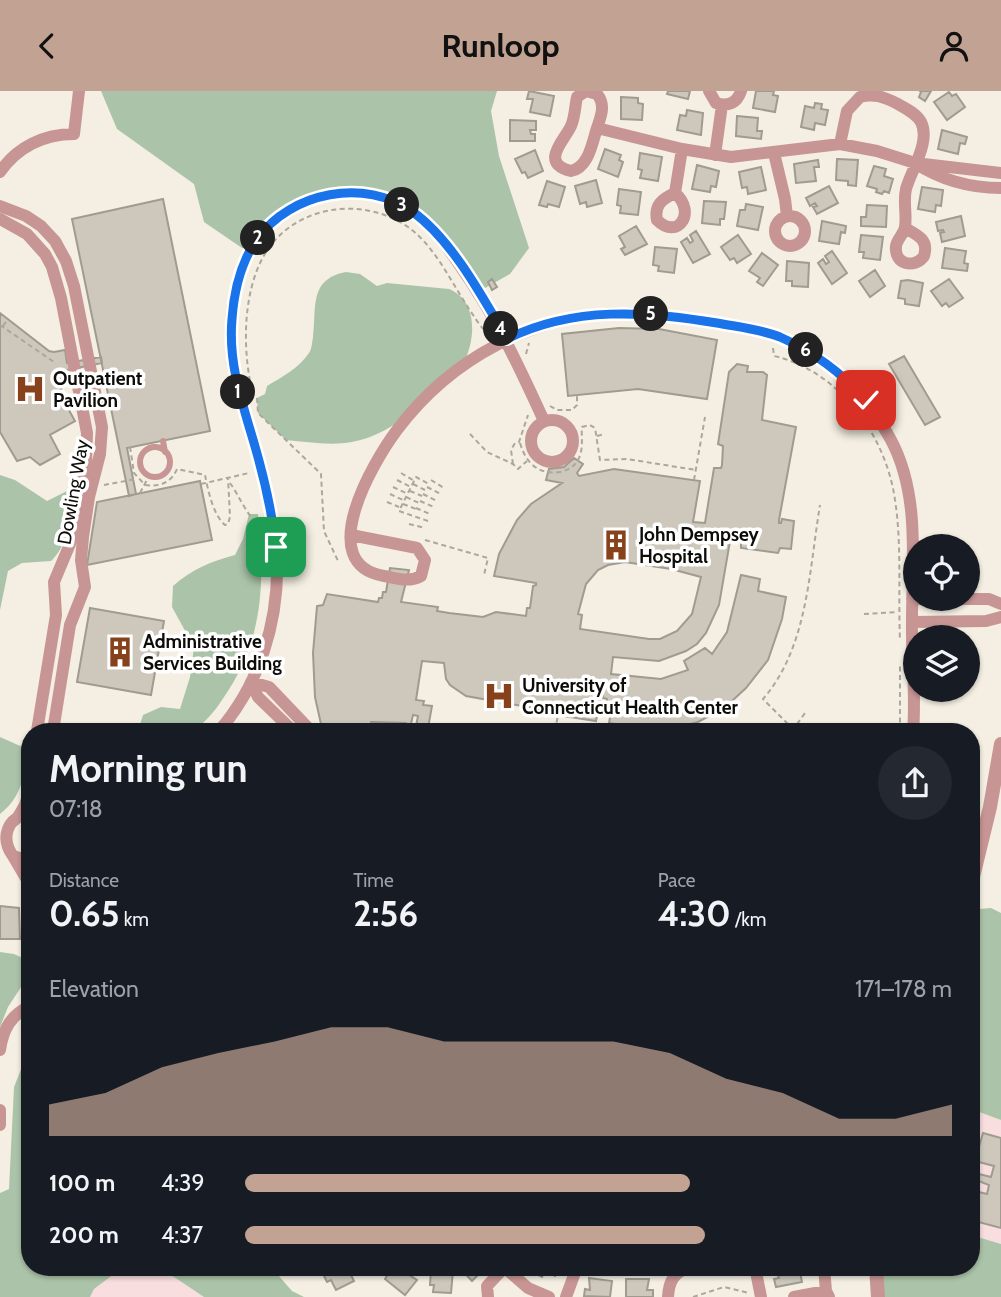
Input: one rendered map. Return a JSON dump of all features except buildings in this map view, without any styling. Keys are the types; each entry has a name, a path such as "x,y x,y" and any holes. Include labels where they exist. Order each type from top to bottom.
{"street":[{"path":"0,172 14,156 34,142 74,134 79,91"},
{"path":"586,91 597,94 602,102 603,111 597,128 580,168 571,171 561,166 556,160 556,150 570,127 577,97 586,91"},
{"path":"709,91 712,99 722,105 736,101 741,91"},
{"path":"840,144 845,117 851,105 865,96 882,97 908,110 922,123 923,142 904,203 905,228"},
{"path":"715,155 722,105"},
{"path":"597,128 682,149 731,157 840,144 877,151 915,163 1001,173"},
{"path":"675,193 682,149"},
{"path":"774,153 787,216"},
{"path":"915,163 942,179 965,185 1001,188"},
{"path":"225,723 251,682 270,630 275,596 277,560 270,504 238,389 231,341 239,279 257,240 270,225 289,210 318,197 352,193 375,195 397,202 422,219 445,244 544,421"},
{"name":"Dowling Way","path":"0,206 37,222 58,246 72,277 103,432 83,537 85,587 70,625 46,723"},
{"name":"Dowling Way","path":"0,219 27,234 46,254 56,277 86,421 88,445 70,544 53,586 56,615 45,723"},
{"path":"351,535 417,548 425,560 422,574 415,579 405,580 366,570 355,558 351,535 353,516 363,487 381,453 403,421 449,376 501,342 541,326 609,314 647,314 692,319 772,335 831,365 872,408 886,431 902,465 911,534"},
{"path":"68,333 83,330"},
{"name":"Dowling Way","path":"56,577 68,569 84,578"},
{"path":"55,592 67,601 81,596"},
{"path":"980,599 989,599 1001,604"},
{"path":"912,611 913,723"},
{"path":"912,622 986,621 1001,617"},
{"path":"251,682 258,698 285,723"},
{"path":"251,682 269,687 303,723"},
{"path":"980,848 1001,744"},
{"path":"0,825 20,817"},
{"path":"20,817 8,826 5,835 8,851 21,871"},
{"path":"0,1050 8,1023 21,1010"},
{"path":"0,1110 0,1125"},
{"path":"488,1297 487,1286 496,1276"},
{"path":"511,1276 524,1293 549,1297"},
{"path":"566,1297 574,1276"},
{"path":"668,1297 671,1279 676,1276"},
{"path":"755,1276 756,1296"},
{"path":"794,1297 827,1294 825,1276"},
{"path":"877,1276 878,1297"}],"lane":[{"path":"133,447 140,459 140,467 149,476 161,476 168,469 169,459 163,440"},
{"path":"140,459 149,448 159,448 165,452"}],"path":[{"path":"250,381 247,317 254,280 262,260 272,245 294,225 316,213 338,208 368,209 383,213 409,228 431,250 460,298 483,329 501,342"},
{"path":"8,319 1,326 54,362"},
{"path":"527,359 527,348 534,339"},
{"path":"771,345 774,356 804,365 834,386 859,415 878,447 891,480 895,500 900,647"},
{"path":"32,353 35,349"},
{"path":"548,404 557,410 572,410 577,405 577,396"},
{"path":"257,398 258,414 321,474 324,531 338,561"},
{"path":"513,464 511,450 515,443 519,442 528,417"},
{"path":"694,480 705,417"},
{"path":"519,442 527,461 537,470 569,470 581,452 582,427 587,424 593,426 600,460 628,459 696,470"},
{"path":"470,434 486,451 518,468 527,461"},
{"path":"596,436 605,434"},
{"path":"133,447 133,469 137,478 145,485 163,485 174,475 177,468 205,475 216,510 221,522 225,524 228,524 230,517 228,477"},
{"path":"201,484 250,472"},
{"path":"401,473 416,509 430,514"},
{"path":"140,493 149,476"},
{"path":"400,508 416,477 437,501"},
{"path":"103,485 137,478"},
{"path":"397,480 419,502 434,507"},
{"path":"229,482 252,520 262,527"},
{"path":"393,487 408,492 426,489 440,495"},
{"path":"390,494 444,488"},
{"path":"387,502 400,508 399,510 428,521"},
{"path":"786,723 763,699 779,680 797,641 820,505"},
{"path":"409,524 425,528"},
{"path":"427,540 488,558 484,575"},
{"path":"864,614 899,611"},
{"path":"900,658 900,723"},
{"path":"798,723 804,713"},
{"path":"557,723 558,716"},
{"path":"693,1297 724,1287 756,1296"}],"shaded area":[{"path":"980,1112 1001,1120 1001,1244 980,1238"},
{"path":"111,1276 172,1276 204,1297 90,1297 94,1289"}],"green space":[{"path":"101,91 497,91 491,111 499,156 529,248 510,274 478,292 428,225 399,203 362,193 295,204 250,251 204,222 194,184 117,129"},
{"path":"346,272 360,274 377,286 387,283 449,289 458,294 465,301 472,320 469,351 465,360 414,410 385,430 344,443 286,440 258,413 257,398 265,394 267,386 295,368 309,353 320,288 325,281"},
{"path":"0,475 15,480 47,501 67,491 71,518 62,547 51,561 22,563 8,571 0,610"},
{"path":"249,514 258,514 261,588 258,611 254,633 236,678 215,710 202,723 140,723 143,715 161,707 180,709 190,677 194,647 172,607 173,586 202,567 235,555 243,539"},
{"path":"0,737 21,746 21,785 13,800 0,814"},
{"path":"991,908 1001,913 1001,1120 980,1112 980,909"},
{"path":"0,952 21,957 21,987 8,1007 0,1027"},
{"path":"21,1070 21,1276 111,1276 94,1289 90,1297 0,1297 0,1193 9,1189 14,1087"},
{"path":"980,1238 1001,1244 1001,1297 878,1297 877,1276 980,1276"},
{"path":"172,1276 279,1276 292,1291 304,1297 204,1297"}],"place":[{"name":"Outpatient Pavilion","path":"30,389"},
{"name":"John Dempsey Hospital","path":"616,545"},
{"name":"Administrative Services Building","path":"120,652"},
{"name":"University of Connecticut Health Center","path":"499,696"}],"route":[{"path":"276,547 265,485 235,376 231,341 232,318 239,279 257,240 289,210 318,197 340,193 375,195 397,202 413,212 445,244 507,339 558,321 592,315 636,313 692,319 748,329 783,339 831,365 866,400"}]}
